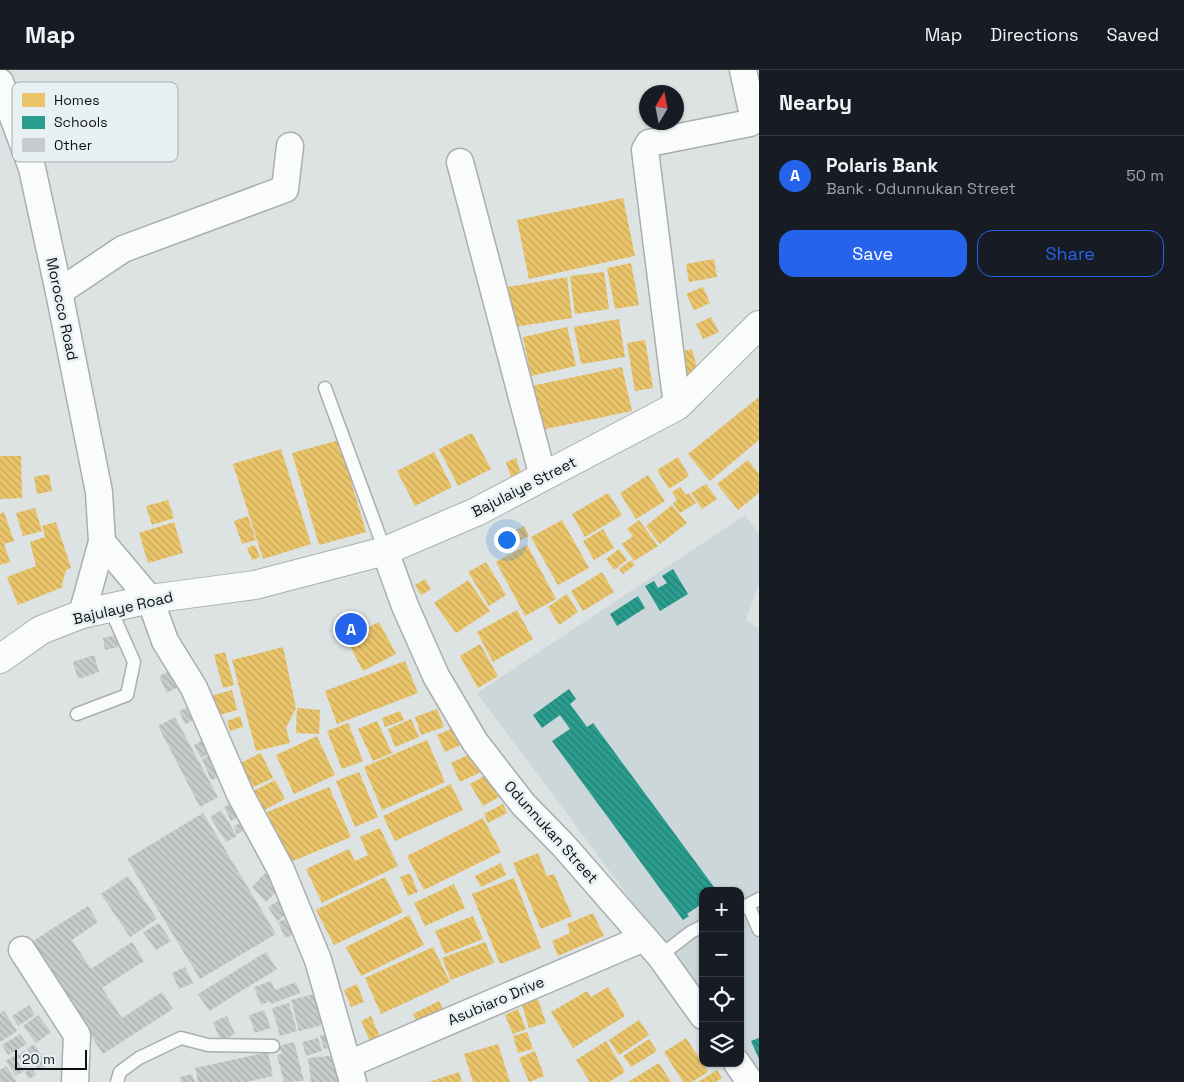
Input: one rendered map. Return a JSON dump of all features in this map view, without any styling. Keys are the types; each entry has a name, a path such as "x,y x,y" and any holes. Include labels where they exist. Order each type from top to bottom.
{"street":[{"path":"678,406 645,150 649,143 750,123 754,120 743,70"},
{"name":"Morocco Road","path":"0,82 12,114"},
{"path":"60,292 123,250 285,189 290,146"},
{"name":"Morocco Road","path":"30,162 60,292 99,492 102,542 82,614"},
{"path":"460,162 543,478"},
{"name":"Bajulaiye Street","path":"255,585 385,551 476,512 543,478 678,406 759,325"},
{"path":"102,542 150,599 165,641 194,688 240,794 281,870 318,960 351,1073"},
{"name":"Odunnukan Street","path":"385,551 405,606 436,676 475,742 523,804 564,846 652,947 699,1011"},
{"name":"Bajulaye Road","path":"0,659 41,630 82,614 150,599 255,585"},
{"name":"Asubiaro Drive","path":"351,1073 652,947"},
{"path":"22,950 77,1036 75,1082"},
{"path":"739,1067 750,1082"}],"lane":[{"path":"325,388 385,551"},
{"path":"77,714 127,695 134,662 110,608"},
{"path":"749,904 759,930"},
{"path":"652,947 699,928"},
{"path":"117,1082 120,1072 139,1058 181,1038 208,1045 273,1046"}],"shaded area":[{"path":"745,515 759,534 759,584 746,620 759,628 759,1072 744,1052 744,887 699,887 699,992 477,693"}],"building: Homes":[{"path":"623,198 635,256 529,279 517,220"},
{"path":"714,259 717,277 689,282 686,264"},
{"path":"631,263 639,305 615,309 607,268"},
{"path":"604,272 609,309 575,314 570,276"},
{"path":"567,277 572,318 514,327 508,287"},
{"path":"703,287 710,303 694,310 686,294"},
{"path":"711,317 719,332 703,339 696,324"},
{"path":"619,319 625,357 581,364 574,327"},
{"path":"567,327 576,366 531,376 523,337"},
{"path":"645,340 653,388 635,391 627,343"},
{"path":"692,349 700,380 682,385 674,354"},
{"path":"622,367 632,411 541,430 531,386"},
{"path":"759,397 759,440 710,481 688,454"},
{"path":"472,433 491,469 458,486 439,449"},
{"path":"339,440 366,532 319,545 292,453"},
{"path":"281,449 311,544 263,559 233,464"},
{"path":"434,452 452,487 415,506 397,471"},
{"path":"0,456 21,456 22,498 0,499"},
{"path":"678,457 689,476 669,489 657,470"},
{"path":"516,458 521,474 511,477 506,462"},
{"path":"748,460 759,474 759,493 738,510 717,484"},
{"path":"49,474 52,491 37,494 34,477"},
{"path":"648,475 665,501 636,519 620,493"},
{"path":"706,484 717,499 702,509 691,493"},
{"path":"680,487 686,495 689,493 696,503 680,513 673,503 677,500 672,492"},
{"path":"608,493 622,515 585,537 572,514"},
{"path":"168,500 174,518 152,525 146,506"},
{"path":"672,505 687,523 660,544 646,526"},
{"path":"35,508 42,531 23,536 16,513"},
{"path":"4,512 14,541 4,544 10,562 0,565 0,514"},
{"path":"248,516 256,540 242,544 234,521"},
{"path":"562,520 589,568 558,585 531,537"},
{"path":"639,520 658,546 634,561 622,544 633,536 627,529"},
{"path":"56,522 71,568 66,570 62,584 63,587 18,605 7,577 36,566 30,542 45,537 42,526"},
{"path":"174,522 183,553 148,563 139,533"},
{"path":"524,526 529,536 513,544 508,534"},
{"path":"603,529 614,548 594,560 583,541"},
{"path":"255,545 260,557 252,560 247,548"},
{"path":"527,545 556,599 525,616 496,562"},
{"path":"619,549 627,560 614,570 606,559"},
{"path":"631,560 635,565 623,574 619,569"},
{"path":"486,562 506,595 489,606 468,572"},
{"path":"602,572 614,592 583,611 571,591"},
{"path":"425,579 431,589 421,595 415,585"},
{"path":"468,580 490,611 456,633 434,603"},
{"path":"567,594 578,612 559,625 548,607"},
{"path":"517,610 533,639 493,662 477,632"},
{"path":"379,622 396,654 363,671 346,639"},
{"path":"480,644 498,676 478,688 460,656"},
{"path":"283,647 296,708 286,728 290,743 256,751 232,660"},
{"path":"225,652 234,685 223,688 214,655"},
{"path":"405,661 418,693 337,724 325,691"},
{"path":"232,690 237,710 216,716 211,696"},
{"path":"297,708 320,710 319,734 296,733"},
{"path":"437,709 444,727 421,735 415,717"},
{"path":"400,711 404,720 385,727 382,718"},
{"path":"240,716 243,727 230,731 227,721"},
{"path":"411,719 419,737 395,747 388,729"},
{"path":"377,721 392,753 373,761 358,729"},
{"path":"348,723 363,761 342,769 327,731"},
{"path":"455,727 463,744 445,752 437,735"},
{"path":"317,736 335,775 294,794 276,755"},
{"path":"427,740 445,782 382,810 364,767"},
{"path":"261,753 273,778 249,789 238,764"},
{"path":"472,753 481,772 460,782 451,763"},
{"path":"359,772 378,817 355,827 336,781"},
{"path":"486,775 499,797 483,806 470,784"},
{"path":"275,780 285,799 257,814 246,795"},
{"path":"451,784 463,810 395,841 383,816"},
{"path":"329,787 351,837 288,863 267,812"},
{"path":"503,804 507,813 488,823 484,814"},
{"path":"483,818 501,852 424,890 407,856"},
{"path":"380,828 398,866 322,903 306,869 349,849 355,861 368,855 360,837"},
{"path":"538,853 547,876 554,874 572,916 541,929 513,863"},
{"path":"501,863 506,875 481,887 475,876"},
{"path":"410,873 418,892 408,896 400,877"},
{"path":"385,877 403,912 334,945 316,910"},
{"path":"514,878 541,948 500,964 472,894"},
{"path":"454,884 465,908 425,926 414,903"},
{"path":"593,913 604,936 558,956 552,941 570,933 567,924"},
{"path":"409,915 424,945 361,976 346,947"},
{"path":"473,916 483,939 445,954 435,931"},
{"path":"485,942 494,963 451,980 442,958"},
{"path":"433,947 450,982 381,1014 365,978"},
{"path":"357,984 364,1002 351,1007 344,990"},
{"path":"608,987 625,1016 573,1048 551,1012 587,991 591,997"},
{"path":"537,997 546,1023 529,1028 521,1002"},
{"path":"439,1001 446,1015 420,1028 413,1014"},
{"path":"518,1009 526,1029 513,1034 505,1015"},
{"path":"371,1016 380,1037 370,1041 361,1021"},
{"path":"639,1020 649,1035 619,1055 609,1040"},
{"path":"527,1032 533,1049 518,1053 513,1036"},
{"path":"686,1038 699,1058 699,1067 705,1067 708,1072 692,1082 683,1082 664,1052"},
{"path":"649,1039 657,1051 631,1067 623,1056"},
{"path":"606,1041 625,1072 609,1082 590,1082 576,1060"},
{"path":"498,1044 510,1082 473,1082 464,1054"},
{"path":"535,1051 544,1076 529,1082 519,1058"},
{"path":"659,1063 671,1082 628,1082"},
{"path":"717,1070 722,1078 716,1082 698,1082"},
{"path":"459,1072 462,1082 429,1082"}],"building: Schools":[{"path":"673,569 688,594 660,611 645,586 654,581 658,588 667,583 662,576"},
{"path":"638,596 645,608 617,626 610,614"},
{"path":"569,689 576,699 570,704 587,727 593,723 714,887 699,887 699,906 687,914 689,916 683,920 552,741 570,729 560,715 542,728 533,715"},
{"path":"759,1038 759,1059 751,1041"}],"building: Other":[{"path":"116,635 118,647 105,650 103,638"},
{"path":"94,655 99,672 78,679 73,662"},
{"path":"170,671 178,687 167,693 159,676"},
{"path":"190,706 196,719 185,724 179,711"},
{"path":"175,717 218,797 200,807 158,726"},
{"path":"206,739 212,752 201,758 194,745"},
{"path":"212,755 221,776 211,780 202,759"},
{"path":"234,802 241,816 231,821 224,807"},
{"path":"221,810 237,836 226,842 210,817"},
{"path":"203,813 276,934 200,979 127,859"},
{"path":"240,823 243,831 237,834 234,826"},
{"path":"265,873 280,888 266,902 252,887"},
{"path":"128,876 157,919 130,937 101,894"},
{"path":"278,901 287,914 277,921 268,907"},
{"path":"88,906 98,922 72,940 91,969 132,942 144,961 102,988 122,1018 162,992 173,1009 103,1054 30,943"},
{"path":"287,918 293,935 285,938 278,922"},
{"path":"159,923 171,941 156,950 143,932"},
{"path":"266,952 277,969 209,1011 198,994"},
{"path":"185,967 193,983 179,989 172,973"},
{"path":"271,981 275,990 296,982 300,993 271,1004 270,1001 261,1005 254,987"},
{"path":"318,993 326,1024 299,1031 291,1000"},
{"path":"289,1003 297,1031 280,1036 272,1008"},
{"path":"29,1005 35,1015 18,1026 12,1016"},
{"path":"264,1010 271,1028 255,1033 249,1015"},
{"path":"4,1011 17,1031 0,1042 0,1013"},
{"path":"38,1015 51,1032 36,1043 23,1026"},
{"path":"227,1016 235,1034 221,1041 213,1022"},
{"path":"333,1033 336,1045 324,1049 320,1036"},
{"path":"20,1034 27,1044 8,1055 2,1045"},
{"path":"318,1038 322,1051 306,1056 302,1042"},
{"path":"294,1042 304,1081 284,1082 277,1055 282,1054 279,1046"},
{"path":"34,1044 40,1053 33,1058 27,1049"},
{"path":"25,1050 33,1062 24,1067 17,1056"},
{"path":"268,1052 273,1076 246,1082 198,1082 195,1068"},
{"path":"44,1054 50,1063 39,1070 33,1061"},
{"path":"338,1055 341,1082 311,1082 308,1058"},
{"path":"14,1056 24,1071 16,1076 6,1061"},
{"path":"6,1066 17,1082 0,1082 0,1070"},
{"path":"32,1068 36,1075 29,1079 25,1072"},
{"path":"192,1074 195,1082 181,1082 180,1077"}],"place":[{"name":"Polaris Bank","path":"351,629"}]}
